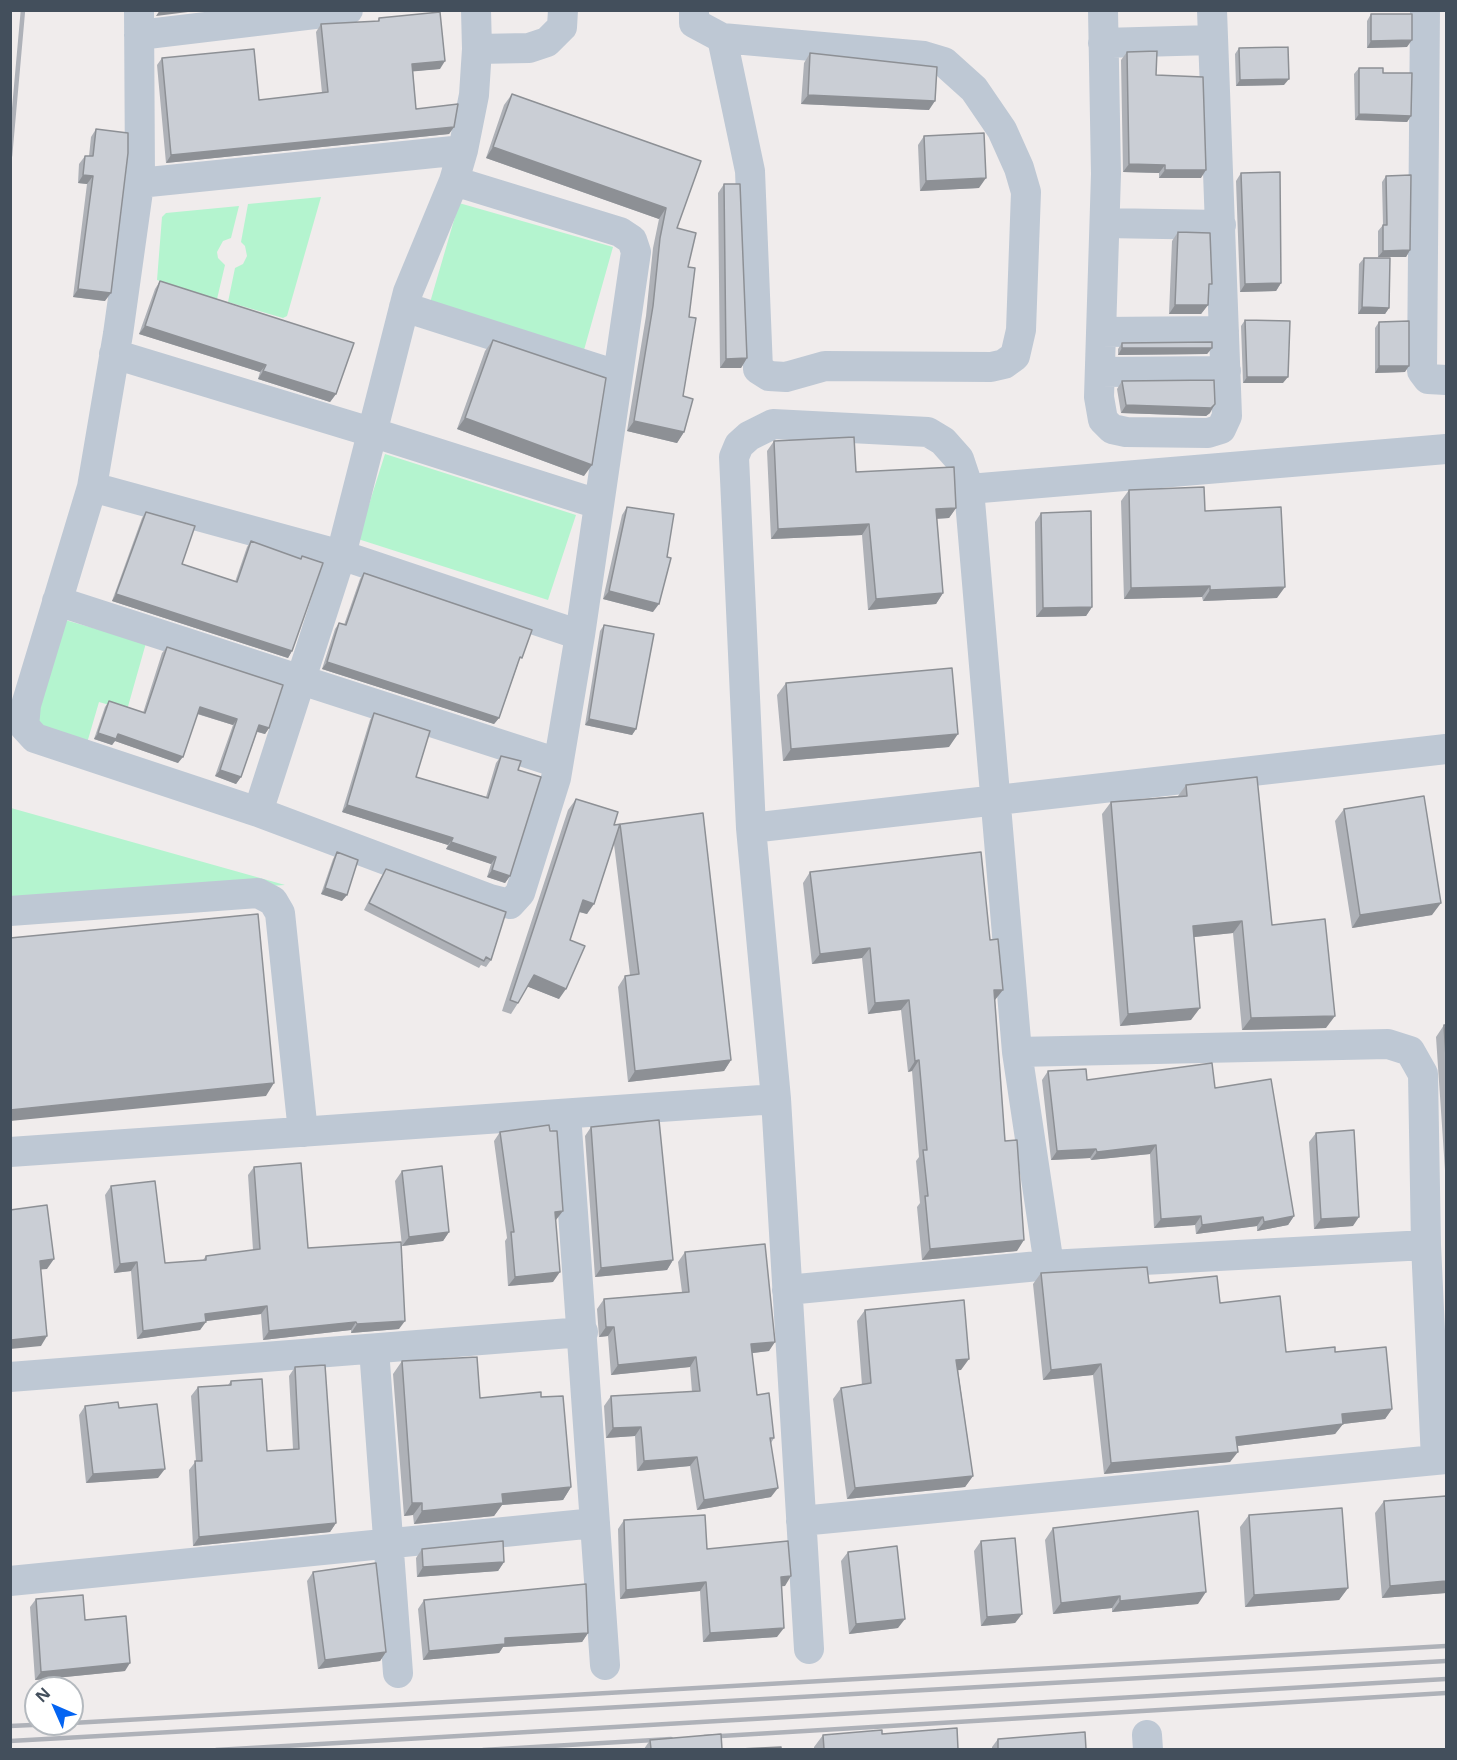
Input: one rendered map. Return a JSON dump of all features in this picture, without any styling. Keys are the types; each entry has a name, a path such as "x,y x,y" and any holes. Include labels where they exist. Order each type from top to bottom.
{"street":[{"path":"348,10 139,23 139,183 114,354 92,487 26,705 24,726 35,738 258,812 490,899 510,904 520,893 558,763 580,635 636,252 632,240 620,232 454,181"},
{"path":"258,812 341,555 404,307 454,181 463,150 474,95 477,49 476,10"},
{"path":"477,49 529,48 547,42 562,27 563,10"},
{"path":"694,10 694,23 722,38 924,56 944,62 974,89 1002,130 1019,168 1026,192 1021,330 1015,356 1004,364 991,367 825,366 786,376 769,376 758,369 750,171 722,38"},
{"path":"1103,10 1103,43 1105,223 1100,397 1103,420 1112,429 1208,433 1221,429 1227,416 1213,25 1103,43"},
{"path":"1425,10 1435,213 1422,371 1428,379 1446,380"},
{"path":"139,183 463,150"},
{"path":"1105,223 1221,225"},
{"path":"404,307 618,375"},
{"path":"1101,332 1224,331"},
{"path":"114,354 598,504"},
{"path":"1100,372 1226,370"},
{"path":"809,1649 776,1099 751,828 734,457 738,445 773,424 928,432 943,441 959,459 969,489 1017,1052 1049,1265"},
{"path":"969,489 1446,448"},
{"path":"92,487 341,555 580,635"},
{"path":"57,601 558,763"},
{"path":"751,828 1446,749"},
{"path":"10,911 258,892 273,901 280,913 303,1132"},
{"path":"801,1521 1441,1459 1426,1245 1423,1074 1410,1051 1388,1044 1017,1052"},
{"path":"10,1152 776,1099"},
{"path":"566,1114 605,1665"},
{"path":"787,1290 1049,1265 1426,1245"},
{"path":"10,1377 583,1332"},
{"path":"374,1349 398,1673"},
{"path":"10,1581 595,1523"}],"green space":[{"path":"321,197 287,316 283,318 228,302 235,268 243,264 247,256 245,246 241,242 248,204"},
{"path":"459,203 613,247 584,350 429,306"},
{"path":"239,206 231,238 223,241 217,252 218,258 225,265 217,299 157,280 162,217 166,213"},
{"path":"385,454 576,515 548,600 358,539"},
{"path":"65,620 146,643 127,710 99,702 87,743 34,728"},
{"path":"11,808 285,885 11,902"}],"building":[{"path":"440,12 445,61 412,64 416,109 458,104 454,127 171,155 162,58 254,49 259,100 328,92 321,24 379,21 379,18"},
{"path":"1371,14 1412,14 1412,40 1371,41"},
{"path":"1288,47 1289,79 1240,80 1239,48"},
{"path":"1157,51 1156,75 1203,77 1206,170 1165,170 1165,165 1129,164 1127,52"},
{"path":"810,53 937,67 935,101 808,95"},
{"path":"1359,68 1383,68 1383,73 1412,73 1411,116 1359,114"},
{"path":"512,94 701,161 677,228 696,233 688,267 695,268 689,317 696,318 683,396 693,399 684,432 634,421 666,208 493,147"},
{"path":"96,129 128,133 128,153 111,293 78,289 93,176 83,175 85,156 93,156"},
{"path":"984,133 986,178 926,181 924,136"},
{"path":"1280,172 1281,283 1245,284 1241,173"},
{"path":"1411,175 1410,250 1383,251 1383,225 1387,225 1386,176"},
{"path":"724,184 740,184 747,358 726,359"},
{"path":"1178,232 1210,233 1212,284 1209,284 1208,305 1175,305"},
{"path":"1364,258 1390,258 1389,308 1362,307"},
{"path":"160,281 354,343 336,394 263,371 266,365 145,326"},
{"path":"1245,320 1290,321 1288,377 1247,377"},
{"path":"1409,321 1409,366 1379,366 1379,322"},
{"path":"493,340 606,378 592,465 465,418"},
{"path":"1212,342 1212,348 1122,348 1122,343"},
{"path":"1214,380 1215,404 1211,408 1126,405 1122,381"},
{"path":"854,437 856,472 954,467 956,508 936,509 943,593 876,599 869,524 778,529 774,441"},
{"path":"1204,487 1205,511 1281,507 1285,587 1210,590 1210,586 1131,588 1129,490"},
{"path":"627,507 674,514 667,557 671,558 659,604 609,591"},
{"path":"1091,511 1092,607 1043,608 1041,513"},
{"path":"146,512 195,526 182,564 237,582 251,541 301,559 302,556 323,563 292,651 116,594"},
{"path":"364,573 532,630 499,718 327,662 339,623 346,625"},
{"path":"604,625 654,634 636,729 589,719"},
{"path":"167,647 283,685 269,728 259,725 241,777 220,770 237,719 200,707 183,757 118,734 116,739 98,733 109,701 145,713"},
{"path":"952,668 958,734 791,749 786,683"},
{"path":"374,713 430,731 416,777 488,798 501,756 521,761 518,770 541,777 510,876 492,870 496,857 451,842 453,838 347,805"},
{"path":"1257,777 1272,925 1325,919 1335,1016 1251,1018 1242,921 1193,926 1200,1008 1128,1014 1111,802 1187,796 1186,785"},
{"path":"1424,796 1441,903 1360,915 1344,809"},
{"path":"576,799 618,812 614,825 620,824 594,904 583,900 570,940 585,946 566,989 534,975 518,1003 510,1000"},
{"path":"703,813 731,1060 635,1071 625,976 639,974 620,824"},
{"path":"337,852 358,860 347,895 325,888"},
{"path":"981,852 990,940 998,939 1003,990 994,990 1005,1141 1017,1140 1024,1240 930,1249 923,1150 927,1150 919,1060 915,1061 909,1000 875,1003 870,948 820,954 810,872"},
{"path":"386,869 506,912 491,960 486,957 484,961 369,903"},
{"path":"258,914 274,1083 10,1110 10,938"},
{"path":"1444,1025 1446,1025 1446,1057"},
{"path":"1212,1063 1215,1088 1271,1079 1294,1216 1264,1222 1263,1217 1202,1225 1201,1216 1161,1219 1156,1145 1097,1152 1096,1149 1057,1151 1048,1071 1086,1069 1087,1080"},
{"path":"659,1120 673,1260 601,1268 591,1127"},
{"path":"549,1125 550,1131 557,1131 563,1211 555,1212 560,1272 515,1277 511,1232 514,1232 500,1132"},
{"path":"1354,1130 1359,1217 1321,1219 1316,1133"},
{"path":"301,1163 308,1248 401,1242 405,1321 357,1324 356,1322 269,1331 267,1306 205,1314 206,1322 143,1331 137,1262 120,1264 111,1186 155,1181 165,1263 206,1260 206,1256 260,1249 254,1167"},
{"path":"442,1166 449,1232 409,1237 402,1171"},
{"path":"47,1205 54,1259 40,1261 47,1336 11,1340 10,1210"},
{"path":"765,1244 775,1342 751,1344 757,1395 769,1393 774,1438 770,1438 778,1488 704,1500 697,1457 644,1461 641,1427 613,1428 611,1396 700,1391 696,1357 618,1365 614,1327 606,1327 604,1299 689,1292 685,1252"},
{"path":"1147,1267 1149,1283 1217,1276 1220,1303 1280,1296 1286,1352 1335,1347 1335,1352 1386,1347 1392,1409 1342,1414 1343,1424 1236,1437 1238,1452 1111,1463 1101,1364 1051,1370 1041,1273"},
{"path":"964,1300 969,1359 956,1360 973,1476 855,1488 841,1388 871,1383 865,1310"},
{"path":"477,1357 480,1398 541,1392 541,1397 563,1396 571,1487 502,1494 503,1503 422,1511 422,1503 412,1503 402,1361"},
{"path":"325,1365 336,1523 199,1537 195,1461 202,1461 198,1387 231,1385 231,1381 262,1379 267,1451 299,1449 295,1367"},
{"path":"118,1402 119,1408 157,1404 165,1469 93,1474 85,1406"},
{"path":"1446,1496 1446,1581 1390,1586 1384,1501"},
{"path":"1342,1508 1348,1588 1254,1595 1249,1515"},
{"path":"1198,1511 1206,1592 1120,1601 1120,1596 1061,1603 1053,1528"},
{"path":"705,1515 707,1549 788,1541 791,1576 781,1577 784,1628 710,1633 706,1582 626,1590 624,1520"},
{"path":"1015,1538 1022,1614 987,1617 981,1541"},
{"path":"503,1541 504,1562 423,1567 422,1549"},
{"path":"897,1546 905,1619 856,1624 848,1552"},
{"path":"376,1563 386,1652 325,1660 313,1572"},
{"path":"586,1584 588,1633 505,1638 505,1644 429,1651 424,1600"},
{"path":"83,1595 85,1620 126,1616 130,1663 41,1672 36,1599"},
{"path":"957,1728 958,1749 824,1749 823,1735 882,1730 882,1734"},
{"path":"1085,1732 1086,1749 998,1749 998,1739"},
{"path":"721,1734 722,1749 651,1749 650,1740"},
{"path":"781,1747 781,1749 740,1749"}],"railway":[{"path":"10,156 23,10"},
{"path":"84,1722 1446,1646"},
{"path":"10,1741 1446,1661"},
{"path":"216,1750 1446,1679"},
{"path":"704,1737 1446,1693"},
{"path":"10,1726 24,1725"},
{"path":"483,1750 671,1739"}]}
